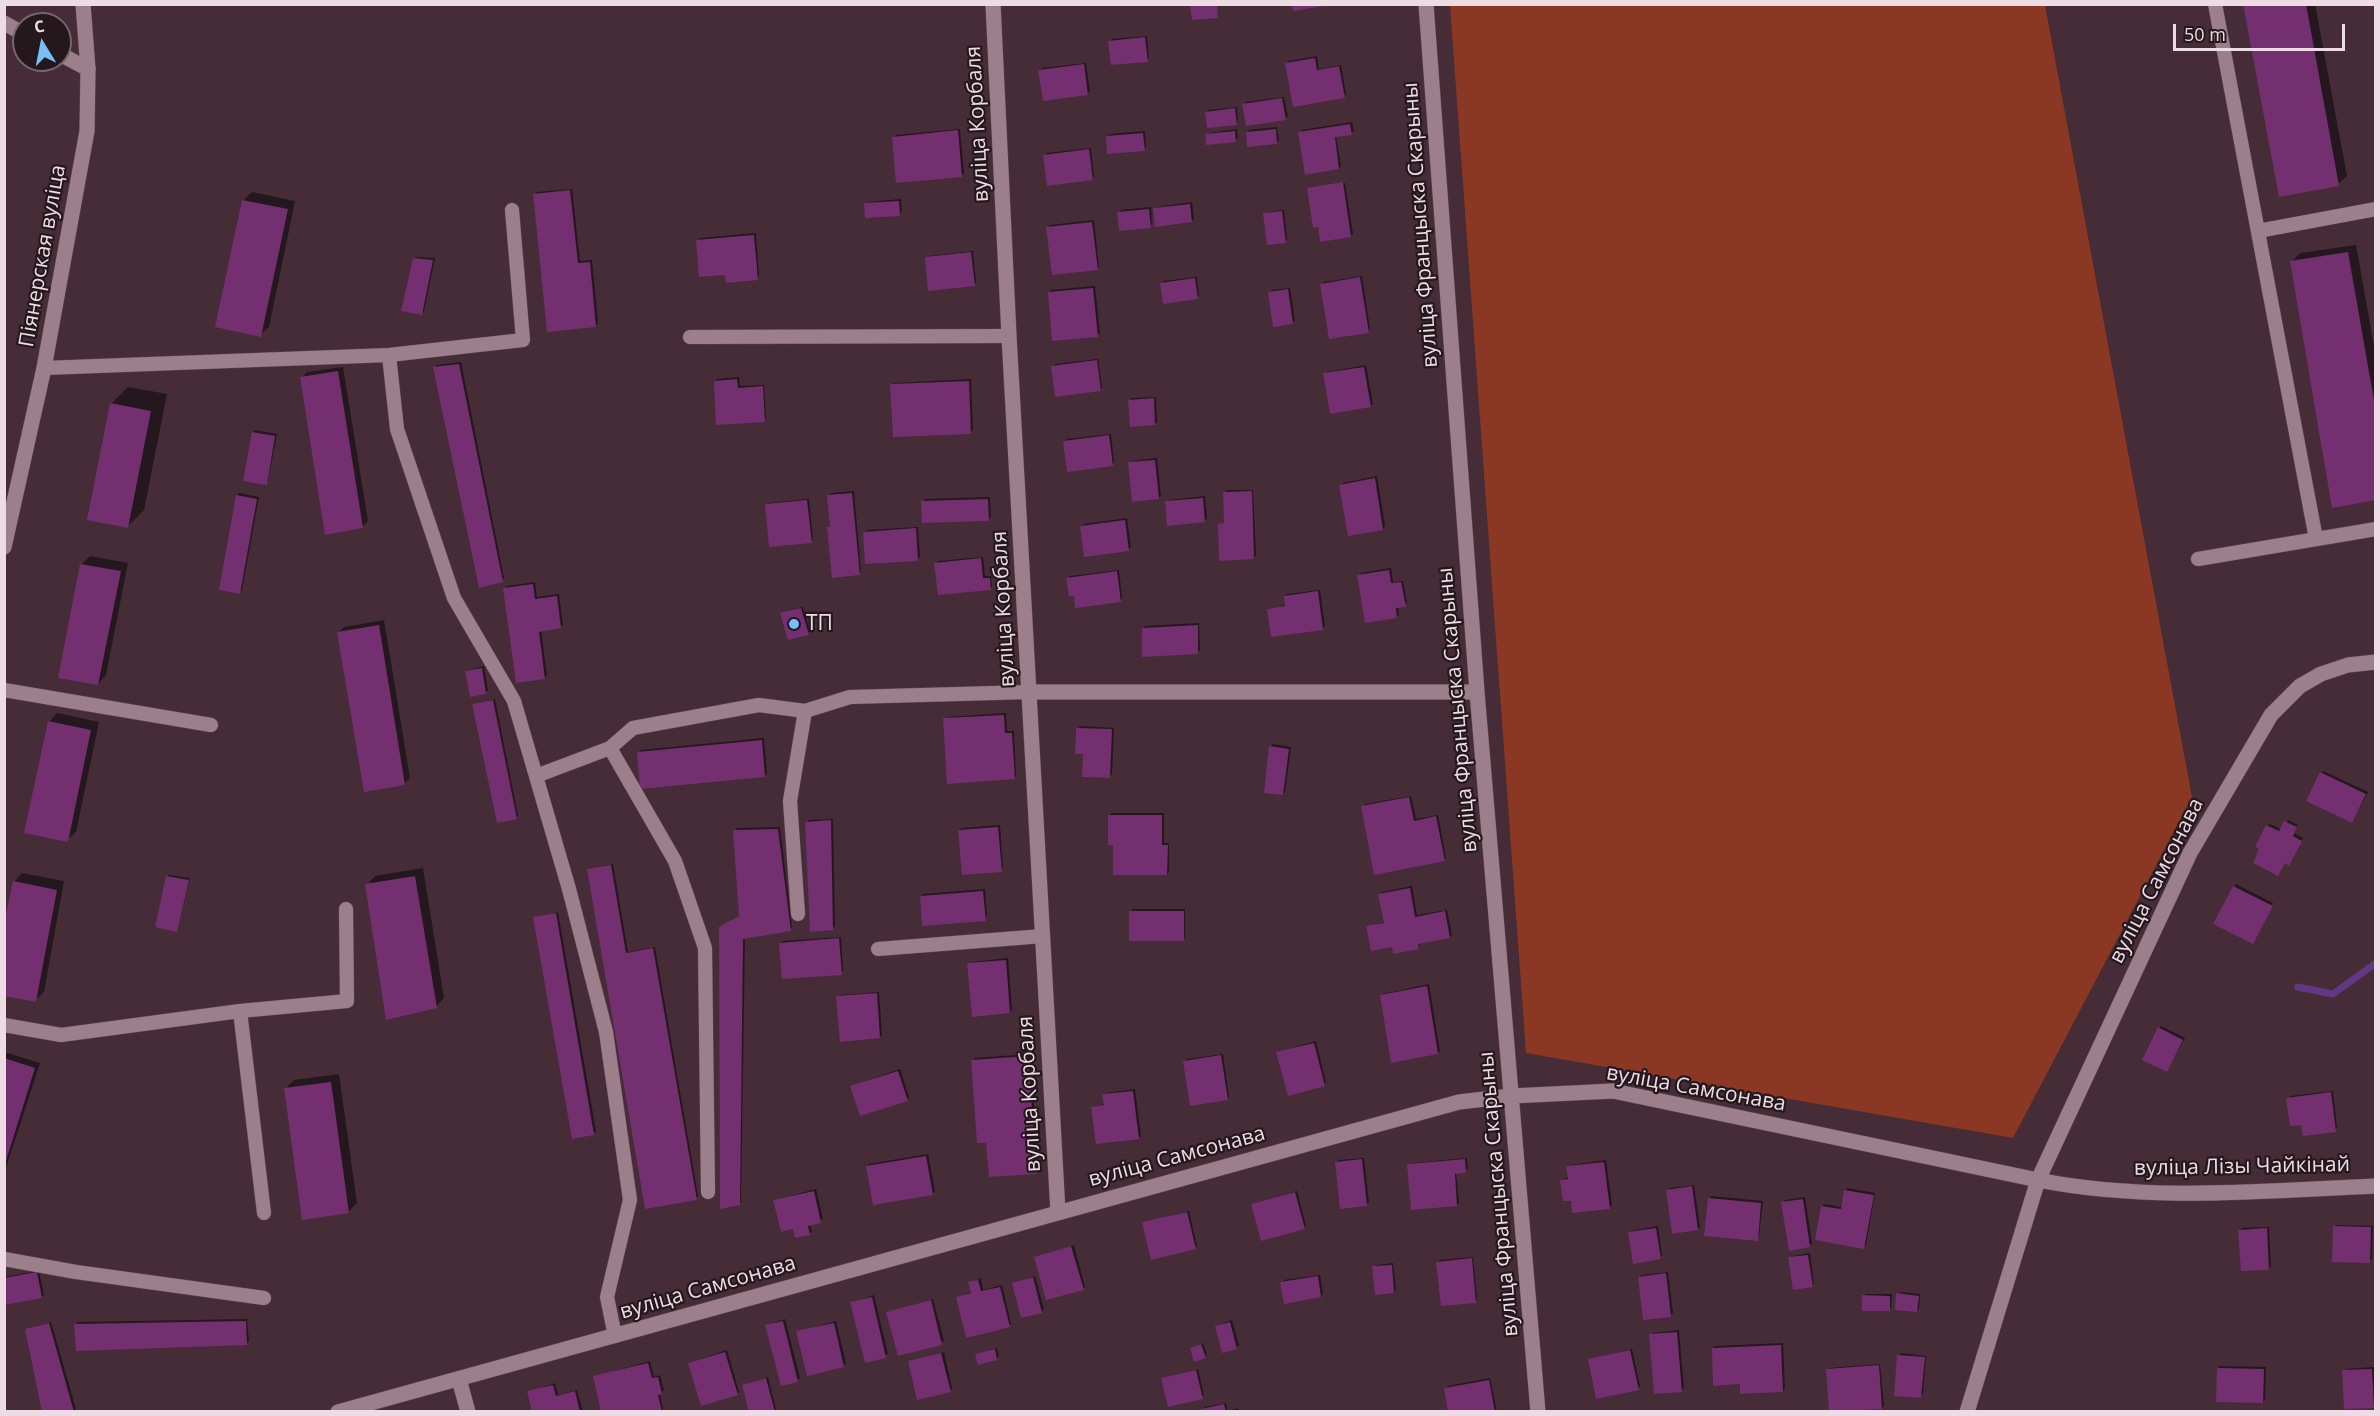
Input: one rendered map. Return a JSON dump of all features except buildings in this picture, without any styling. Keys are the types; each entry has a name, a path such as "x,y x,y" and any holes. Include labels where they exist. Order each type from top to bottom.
{"street":[{"name":"Піянерская вуліца","path":"4,547 44,368 87,131 88,69 83,4"},
{"name":"вуліца Корбаля","path":"993,4 1009,336 1058,1212"},
{"name":"вуліца Францыска Скарыны","path":"1426,4 1477,692 1538,1412"},
{"path":"72,60 88,69"},
{"name":"вуліца Самсонава","path":"1967,1412 2038,1180 2190,853 2271,715 2300,686 2321,674 2348,665 2376,662"},
{"path":"1030,692 1477,692"},
{"name":"вуліца Самсонава","path":"339,1412 1459,1102 1511,1096 1612,1091 2038,1180"},
{"name":"вуліца Лізы Чайкінай","path":"2038,1180 2078,1188 2204,1193 2376,1186"},
{"path":"459,1378 468,1412"}],"lane":[{"path":"2215,4 2316,539"},
{"path":"2258,231 2376,209"},
{"path":"44,368 389,355 523,340 512,210"},
{"path":"690,337 1009,336"},
{"path":"389,355 397,429 454,598 514,701 569,889 606,1032 630,1200 607,1297 615,1336"},
{"path":"2198,559 2376,529"},
{"path":"4,690 211,725"},
{"path":"536,776 610,748 633,728 759,705 805,711 850,697 1030,692"},
{"path":"798,914 790,801 805,711"},
{"path":"610,748 675,861 705,948 708,1192"},
{"path":"4,1025 61,1035 240,1011 347,1001 346,909"},
{"path":"878,949 1043,936"},
{"path":"240,1011 264,1213"},
{"path":"4,1258 76,1272 264,1298"}],"shaded area":[{"path":"1450,5 2045,5 2192,797 2013,1138 1526,1053"}],"waterway":[{"path":"2298,987 2333,994 2376,963"}],"place":[{"name":"ТП","path":"794,624"}]}
